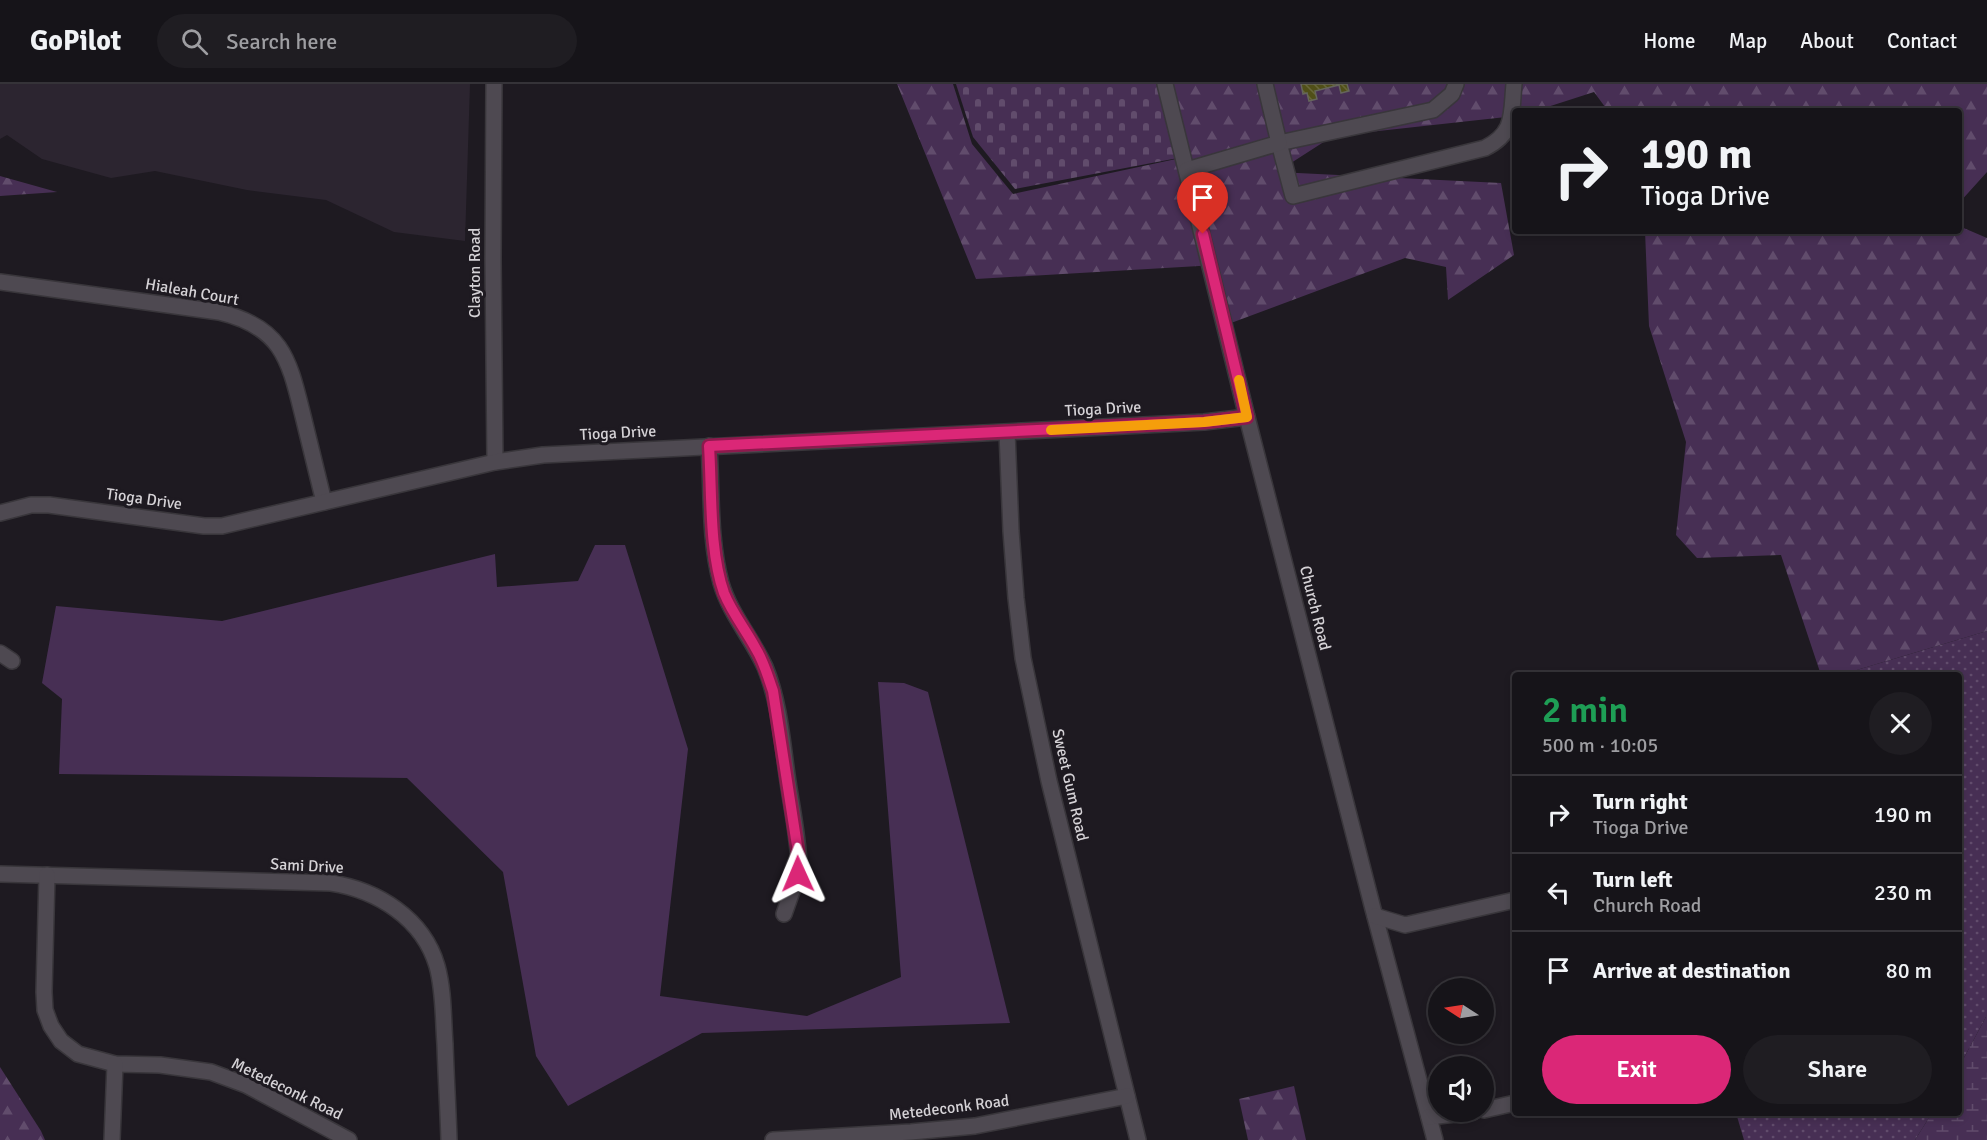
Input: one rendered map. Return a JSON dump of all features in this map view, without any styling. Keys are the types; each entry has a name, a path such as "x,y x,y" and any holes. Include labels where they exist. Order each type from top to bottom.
{"street":[{"name":"Clayton Road","path":"494,84 495,462"},
{"name":"Church Road","path":"1165,84 1247,417 1428,1113"},
{"path":"1265,84 1293,196 1485,148 1500,141 1508,129 1514,84"},
{"path":"1187,170 1279,143 1433,110 1452,94 1456,84"},
{"name":"Hialeah Court","path":"0,282 219,312 238,317 262,329 277,344 291,368 324,502"},
{"name":"Tioga Drive","path":"0,513 31,505 49,505 204,526 222,526 495,462 543,455 1204,422 1247,417"},
{"name":"Sweet Gum Road","path":"1007,432 1013,564 1023,658 1049,781 1138,1140"},
{"path":"709,446 715,548 720,579 732,611 756,648 766,669 779,720 799,865 784,914"},
{"name":"Sami Drive","path":"0,874 331,883 361,889 389,903 422,936 436,964 441,982 449,1140"},
{"name":"Metedeconk Road","path":"46,875 45,1010 51,1026 68,1047 78,1054 115,1064 185,1067 231,1079 349,1140"},
{"path":"1383,944 1406,925 1512,901"},
{"path":"1375,916 1406,925"},
{"path":"112,1140 115,1064"},
{"name":"Metedeconk Road","path":"773,1140 946,1135 975,1126 1127,1096"},
{"path":"1494,1108 1512,1104"},
{"name":"Church Road","path":"1431,1122 1436,1140"}],"shaded area":[{"path":"0,84 470,84 465,241 394,232 326,200 247,190 155,171 111,178 42,159 7,135 0,139"}],"green space":[{"path":"897,84 953,84 972,144 1013,194 1190,156 1171,84 1987,84 1987,172 1962,200 1962,108 1606,108 1594,92 1544,108 1512,108 1512,116 1333,136 1277,172 1501,183 1514,255 1448,300 1446,267 1405,258 1231,323 1216,265 976,279"},
{"path":"956,84 1159,84 1178,158 1015,189 973,137"},
{"path":"0,176 57,192 0,196"},
{"path":"1962,227 1987,238 1987,631 1850,672 1820,672 1781,555 1697,558 1676,535 1686,442 1649,326 1645,234 1962,234"},
{"path":"595,545 625,545 688,749 660,996 807,1016 901,977 878,682 904,683 928,692 1010,1023 702,1033 568,1106 536,1056 503,872 407,778 59,774 62,699 42,683 56,606 222,621 495,554 497,587 578,581"},
{"path":"1987,631 1987,1015 1962,1061 1962,672 1850,672"},
{"path":"1987,1015 1987,1140 1915,1140 1930,1116 1962,1116 1962,1061"},
{"path":"0,1067 41,1131 45,1140 0,1140"},
{"path":"1294,1086 1306,1140 1248,1140 1239,1099"},
{"path":"1737,1116 1930,1116 1915,1140 1744,1140"}],"building":[{"path":"1301,84 1347,84 1349,91 1341,93 1339,85 1315,91 1317,99 1309,101 1307,93 1303,94"}],"slow traffic":[{"path":"1051,430 1204,422 1247,417 1239,380"}],"route":[{"path":"798,874 798,852 773,691 766,669 756,648 732,611 720,579 715,548 709,446 1204,422 1247,417 1203,234"}]}
